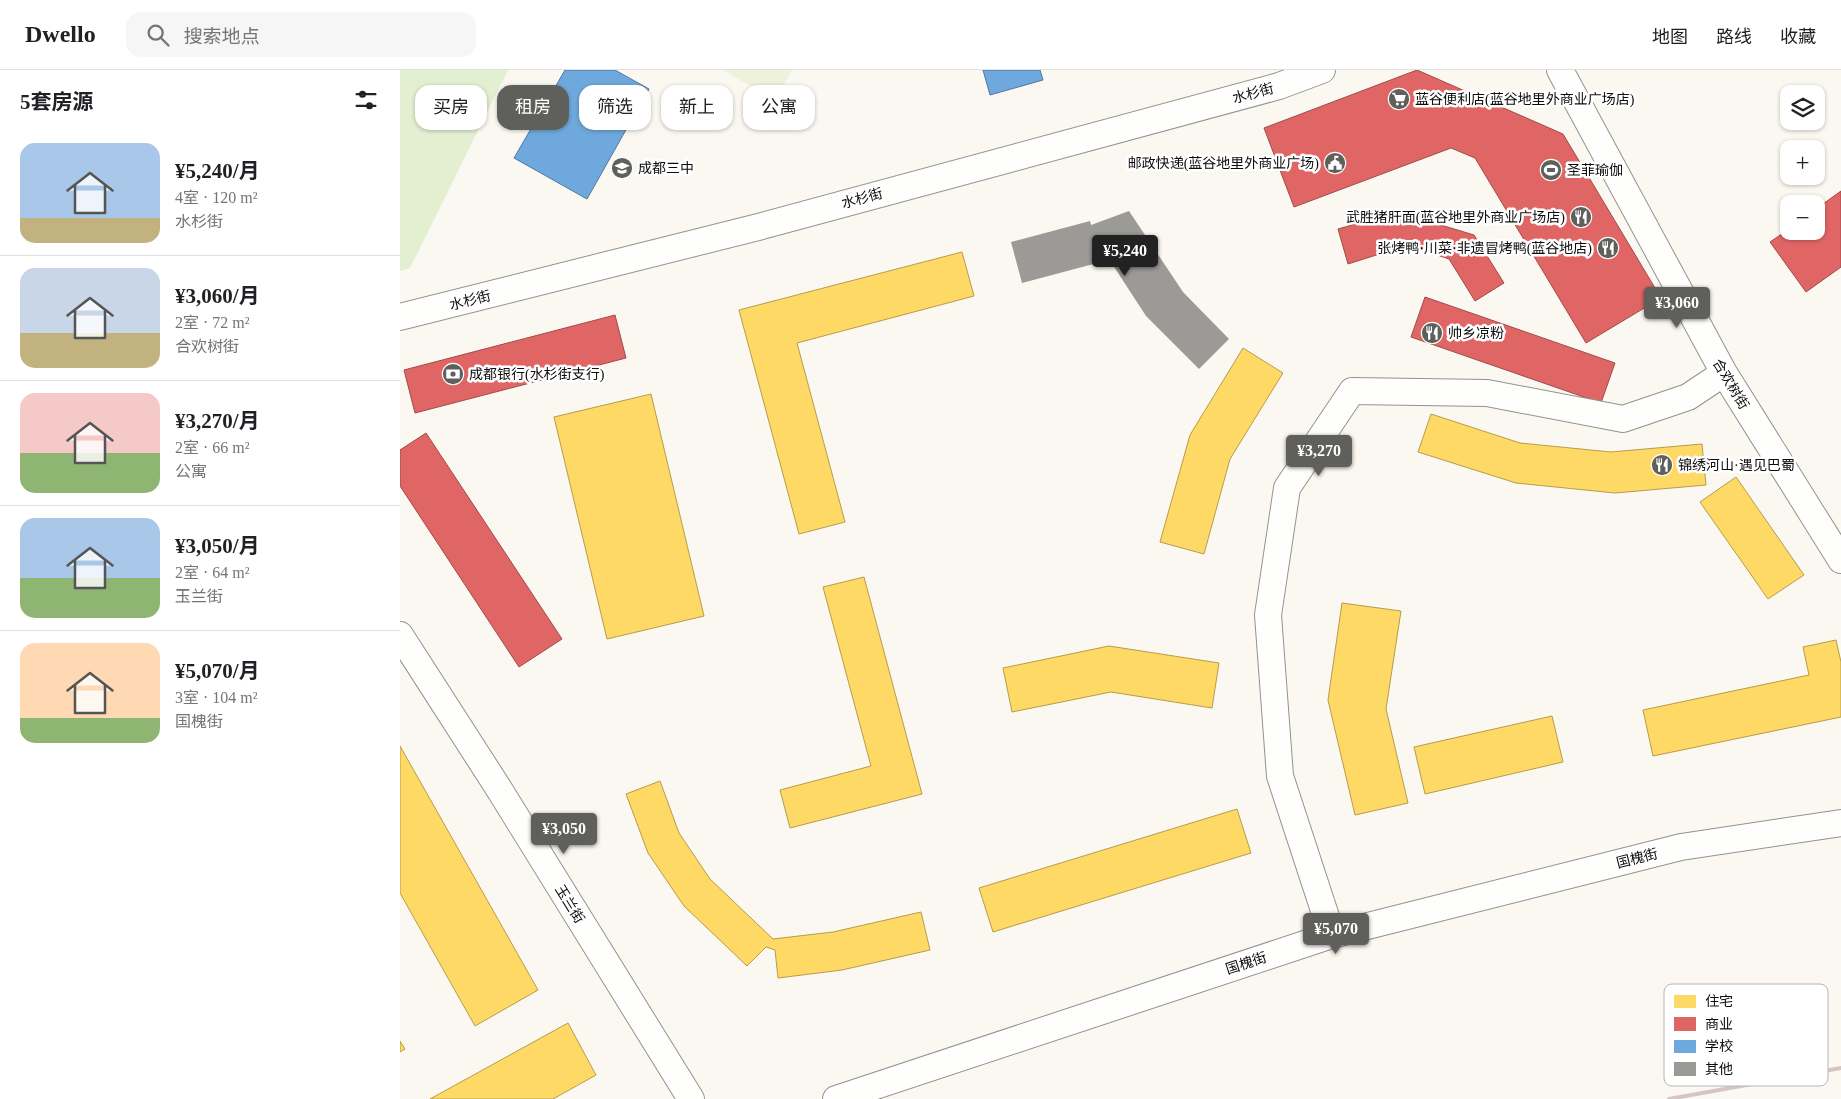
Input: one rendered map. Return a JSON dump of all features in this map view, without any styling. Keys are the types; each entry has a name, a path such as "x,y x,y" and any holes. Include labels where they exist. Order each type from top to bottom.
{"street":[{"name":"水杉街","path":"400,317 762,226 1279,86 1322,70"},
{"name":"合欢树街","path":"1560,70 1724,374 1841,560"},
{"path":"1332,935 1280,776 1268,615 1287,488 1352,391 1486,393 1623,419 1688,397 1724,374"},
{"name":"玉兰街","path":"400,635 499,789 691,1099"},
{"name":"国槐街","path":"836,1099 1332,935 1681,847 1841,823"}],"green space":[{"path":"400,70 508,70 501,85 497,85 497,92 487,112 487,85 415,85 415,130 478,130 410,268 400,271"},
{"path":"723,70 792,70 784,85 749,85"}],"building: 住宅":[{"path":"962,252 974,296 797,343 845,522 799,534 739,310"},
{"path":"1243,348 1283,373 1230,459 1204,554 1160,542 1190,435"},
{"path":"651,394 704,616 607,639 554,417"},
{"path":"1431,414 1520,443 1611,452 1702,444 1706,485 1615,493 1516,483 1418,452"},
{"path":"1736,477 1804,575 1768,599 1700,502"},
{"path":"864,577 922,794 790,828 780,790 871,766 823,587"},
{"path":"1342,603 1401,611 1386,709 1408,803 1355,815 1328,700"},
{"path":"1836,640 1841,662 1841,717 1653,756 1643,710 1809,675 1803,647"},
{"path":"1109,646 1219,663 1212,708 1111,692 1012,712 1003,668"},
{"path":"1552,716 1563,762 1425,794 1414,747"},
{"path":"400,746 538,990 475,1026 400,893"},
{"path":"660,781 679,833 710,879 773,939 833,932 921,912 930,950 842,970 778,978 775,950 766,947 747,966 684,906 648,853 626,794"},
{"path":"1237,809 1251,853 993,932 979,888"},
{"path":"568,1023 596,1075 553,1099 430,1099"},
{"path":"400,1041 405,1049 400,1052"}],"building: 商业":[{"path":"1417,70 1563,134 1661,298 1586,343 1475,158 1451,148 1294,207 1264,128"},
{"path":"1841,191 1841,267 1806,292 1770,242 1780,235 1780,240 1825,240 1825,203"},
{"path":"1398,212 1474,235 1504,283 1475,301 1449,259 1408,245 1348,264 1338,229"},
{"path":"1425,297 1615,363 1601,403 1411,337"},
{"path":"615,315 626,358 415,413 404,370"},
{"path":"426,433 562,639 519,667 400,486 400,450"}],"building: 学校":[{"path":"565,70 615,70 642,85 579,85 579,130 626,130 587,199 514,158 530,130 569,130 569,85 556,85"},
{"path":"983,70 1040,70 1043,80 990,95"}],"building: 其他":[{"path":"1129,211 1183,292 1229,339 1199,369 1146,316 1094,236 1101,262 1022,283 1011,242 1090,221 1091,225"}],"railway":[{"path":"1828,1070 1841,1068"},
{"path":"1669,1099 1741,1086"}],"place":[{"name":"蓝谷便利店(蓝谷地里外商业广场店)","path":"1399,99"},
{"name":"邮政快递(蓝谷地里外商业广场)","path":"1335,163"},
{"name":"成都三中","path":"622,168"},
{"name":"圣菲瑜伽","path":"1551,170"},
{"name":"武胜猪肝面(蓝谷地里外商业广场店)","path":"1581,217"},
{"name":"张烤鸭·川菜·非遗冒烤鸭(蓝谷地店)","path":"1608,248"},
{"name":"帅乡凉粉","path":"1432,333"},
{"name":"成都银行(水杉街支行)","path":"453,374"},
{"name":"锦绣河山·遇见巴蜀","path":"1662,465"}]}
